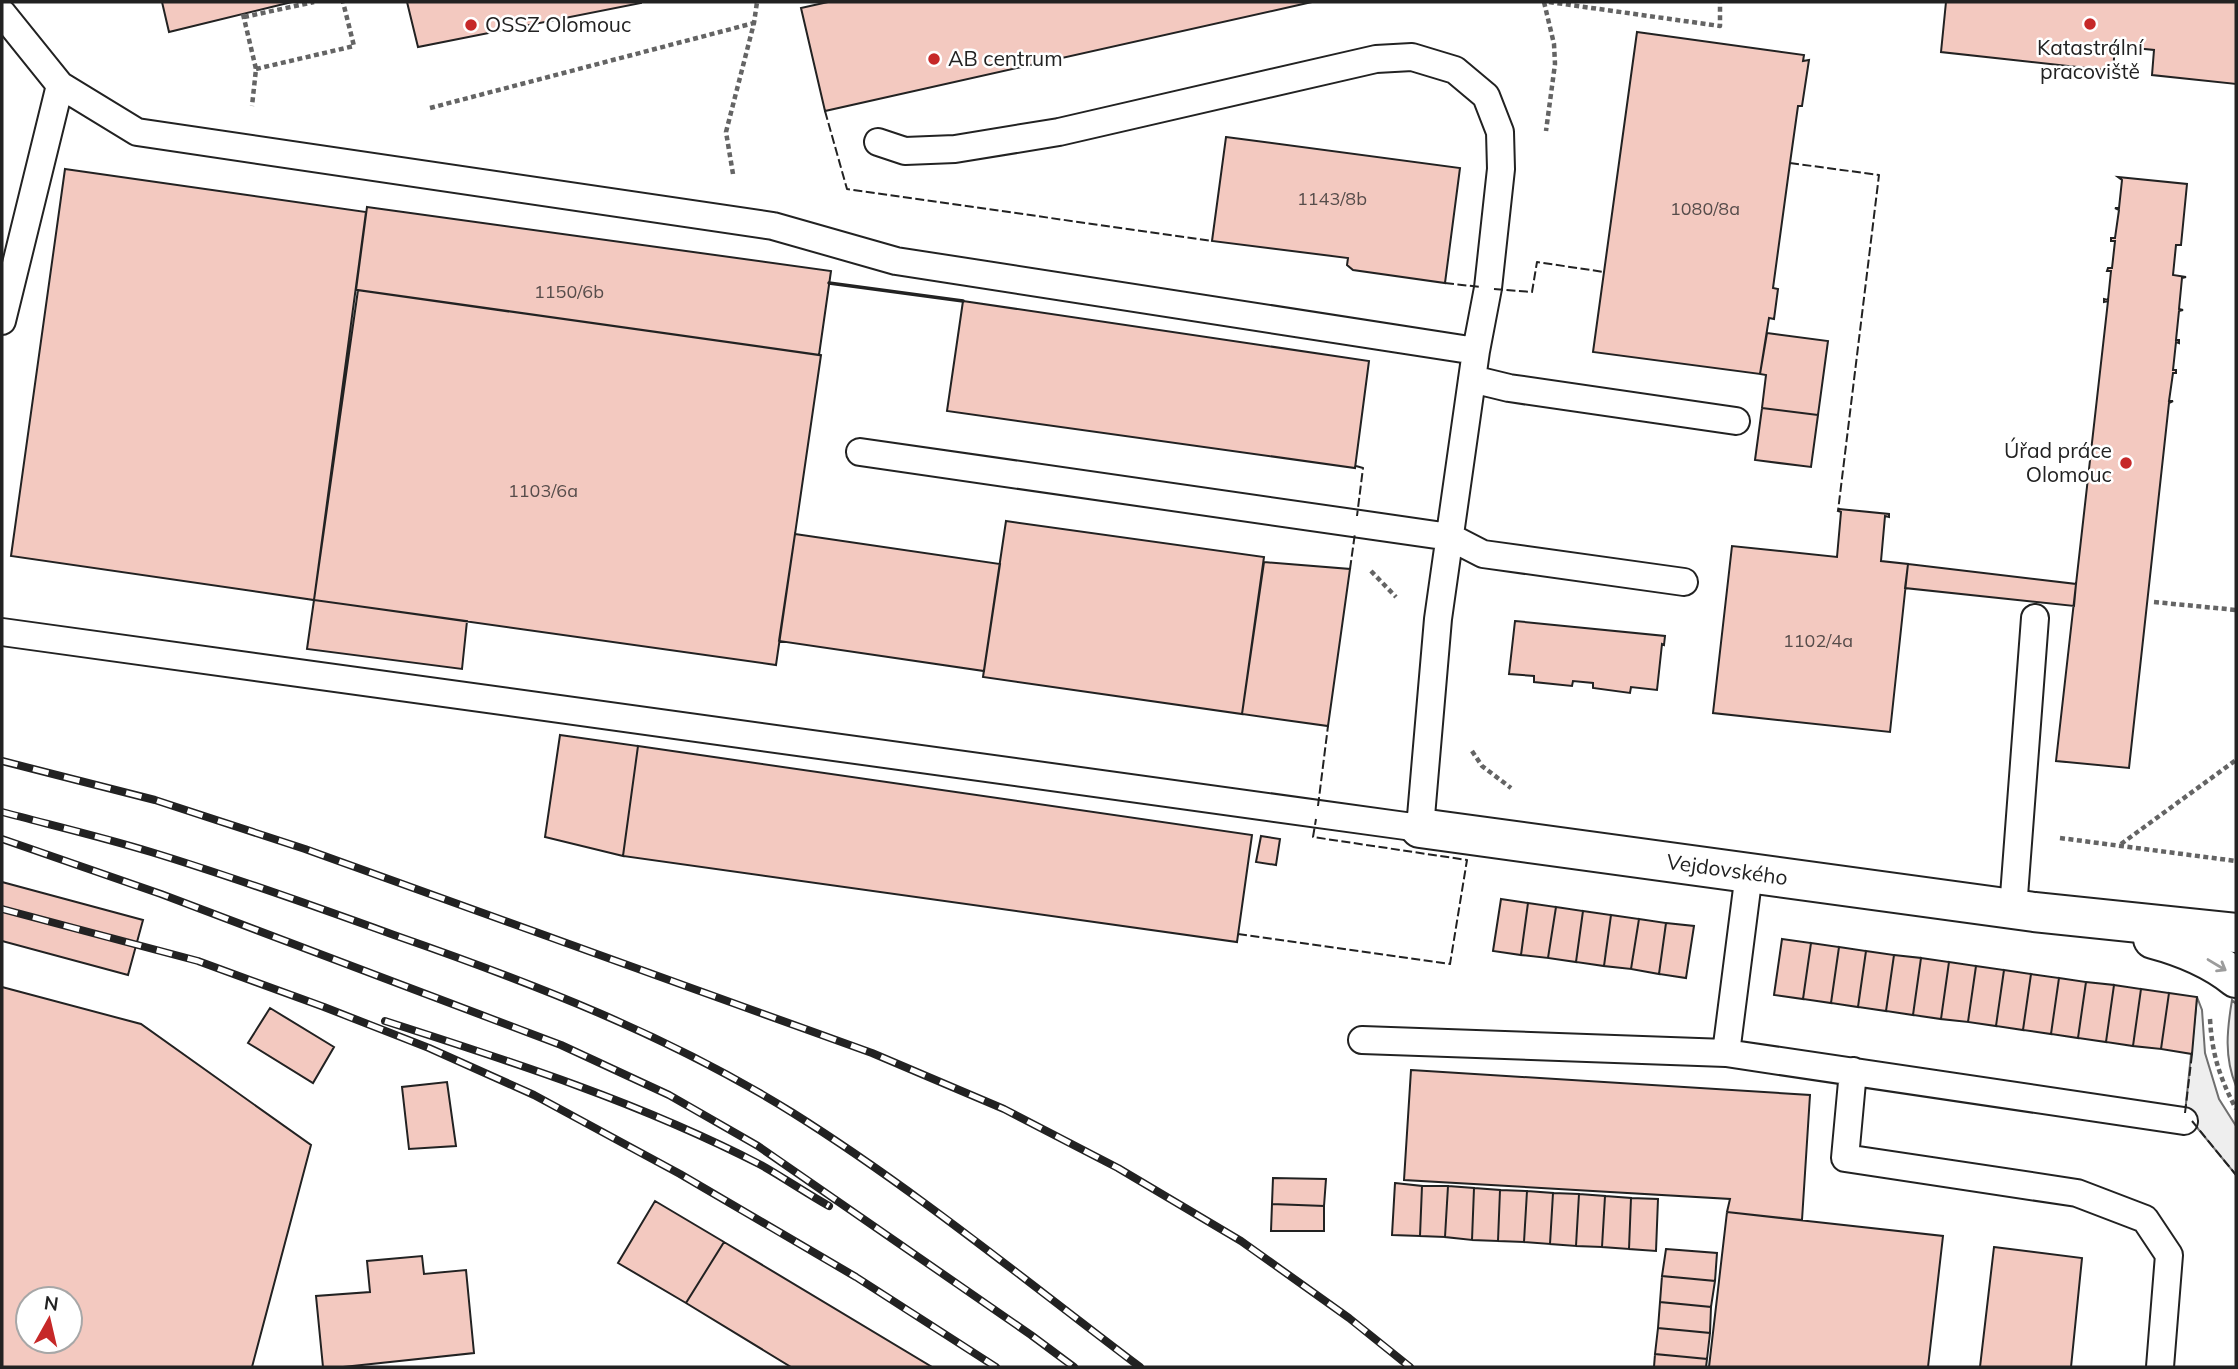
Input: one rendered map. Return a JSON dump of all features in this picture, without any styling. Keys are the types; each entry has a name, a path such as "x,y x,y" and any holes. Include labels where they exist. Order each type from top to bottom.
{"street":[{"name":"Vejdovského","path":"1420,828 2024,911 2236,933"},
{"name":"Vejdovského","path":"2024,911 2170,944 2196,953 2223,967 2236,978"}],"lane":[{"path":"2,13 60,85 136,132 773,226 896,261 1476,351"},
{"path":"2,632 1420,828 1438,619 1476,351 1488,288 1501,169 1500,132 1486,96 1455,70 1412,57 1376,59 1059,132 955,149 905,150 878,142"},
{"path":"2,321 60,85"},
{"path":"1472,379 1509,388 1736,421"},
{"path":"860,452 1450,537 1483,554 1684,582"},
{"path":"2024,911 2035,618"},
{"path":"1726,1052 1749,873"},
{"path":"1362,1040 1726,1052 2184,1121"},
{"path":"1853,1071 1845,1158 2077,1193 2145,1219 2169,1255 2160,1367"}],"path":[{"path":"247,149 256,69 244,15 314,2"},
{"path":"256,69 354,46 343,2"},
{"path":"733,174 726,138 727,125 757,2"},
{"path":"1549,2 1720,26 1720,2"},
{"path":"430,108 754,23"},
{"path":"1368,569 1382,580 1401,604"},
{"path":"2154,602 2236,610"},
{"path":"1469,740 1482,765 1518,792"},
{"path":"2120,845 2236,760"},
{"path":"2052,838 2236,861"},
{"path":"2210,1010 2211,1043 2219,1076 2236,1109"}],"shaded area":[{"path":"2197,997 2202,1010 2205,1053 2219,1099 2236,1126 2236,1175 2185,1113"},
{"path":"2232,1000 2236,1004 2236,1086 2228,1043"}],"building":[{"path":"162,2 292,2 169,32"},
{"name":"OSSZ Olomouc","path":"407,2 641,2 641,3 418,47"},
{"name":"AB centrum","path":"828,2 1312,2 825,111 801,8"},
{"name":"Katastrální pracoviště","path":"1946,2 2236,2 2236,84 2152,75 2154,50 2115,46 2113,71 1941,52"},
{"path":"1637,32 1804,55 1803,61 1809,60 1802,106 1798,106 1773,288 1778,289 1774,319 1769,318 1760,374 1593,352"},
{"path":"1226,137 1460,168 1445,283 1353,270 1347,265 1348,258 1212,241"},
{"path":"65,169 366,212 314,600 11,556"},
{"name":"Úřad práce Olomouc","path":"2118,177 2187,184 2181,245 2176,245 2173,275 2186,277 2182,278 2179,309 2183,310 2179,311 2176,340 2179,340 2179,343 2176,342 2173,370 2176,370 2176,373 2173,373 2169,401 2173,401 2169,403 2129,768 2056,761 2108,301 2104,302 2104,299 2108,300 2111,271 2107,271 2112,268 2115,241 2111,241 2111,238 2115,238 2119,210 2115,208 2119,208 2122,180"},
{"path":"367,207 831,271 819,355 356,290"},
{"path":"358,290 821,355 776,665 314,600"},
{"path":"963,301 1369,361 1355,468 947,411"},
{"path":"1767,333 1828,341 1818,415 1762,408 1766,375 1760,374"},
{"path":"1762,408 1818,415 1811,467 1755,460"},
{"path":"1839,509 1889,514 1889,517 1885,516 1881,561 1908,564 1890,732 1713,713 1732,546 1837,557 1841,512"},
{"path":"1006,521 1264,557 1242,714 983,677"},
{"path":"795,534 1000,564 984,671 779,641"},
{"path":"1264,562 1350,569 1328,726 1242,714"},
{"path":"1908,564 2076,584 2074,606 1905,588"},
{"path":"314,600 467,621 462,669 307,649"},
{"path":"1515,621 1665,636 1657,690 1631,687 1630,693 1593,688 1593,683 1573,681 1572,686 1534,682 1534,676 1509,674"},
{"path":"560,735 638,746 623,856 545,837"},
{"path":"638,746 1252,835 1237,942 623,856"},
{"path":"1261,836 1280,839 1276,865 1256,862"},
{"path":"2,882 143,920 128,975 2,941"},
{"path":"1501,899 1528,903 1521,955 1493,951"},
{"path":"1528,903 1556,907 1548,958 1521,955"},
{"path":"1556,907 1583,911 1576,962 1548,958"},
{"path":"1583,911 1611,915 1604,966 1576,962"},
{"path":"1611,915 1639,919 1631,969 1604,966"},
{"path":"1639,919 1666,923 1659,974 1631,969"},
{"path":"1666,923 1694,926 1686,978 1659,974"},
{"path":"1782,939 1811,943 1803,999 1774,995"},
{"path":"1811,943 1839,947 1831,1003 1803,999"},
{"path":"1839,947 1866,951 1858,1007 1831,1003"},
{"path":"1866,951 1894,955 1886,1011 1858,1007"},
{"path":"1894,955 1921,958 1913,1015 1886,1011"},
{"path":"1921,958 1949,962 1941,1019 1913,1015"},
{"path":"1949,962 1976,966 1968,1022 1941,1019"},
{"path":"1976,966 2004,970 1996,1026 1968,1022"},
{"path":"2004,970 2031,974 2023,1030 1996,1026"},
{"path":"2031,974 2059,978 2051,1034 2023,1030"},
{"path":"2059,978 2086,982 2078,1038 2051,1034"},
{"path":"2086,982 2114,985 2106,1042 2078,1038"},
{"path":"2114,985 2141,989 2133,1046 2106,1042"},
{"path":"2,987 141,1024 311,1145 252,1367 2,1367"},
{"path":"2141,989 2169,993 2161,1049 2133,1046"},
{"path":"2169,993 2197,997 2192,1054 2161,1049"},
{"path":"270,1008 334,1047 313,1083 248,1043"},
{"path":"1411,1070 1810,1095 1802,1220 1727,1212 1730,1199 1404,1180"},
{"path":"447,1082 456,1146 409,1149 402,1087"},
{"path":"1273,1178 1326,1179 1324,1206 1272,1204"},
{"path":"1395,1183 1422,1186 1420,1236 1392,1235"},
{"path":"1422,1186 1448,1186 1445,1237 1420,1236"},
{"path":"1448,1186 1474,1188 1472,1240 1445,1237"},
{"path":"1474,1188 1500,1190 1498,1241 1472,1240"},
{"path":"1500,1190 1527,1191 1524,1242 1498,1241"},
{"path":"1527,1191 1553,1193 1550,1244 1524,1242"},
{"path":"1553,1193 1579,1194 1576,1246 1550,1244"},
{"path":"1579,1194 1605,1196 1602,1247 1576,1246"},
{"path":"1605,1196 1631,1198 1629,1249 1602,1247"},
{"path":"1631,1198 1658,1199 1656,1251 1629,1249"},
{"path":"655,1201 724,1242 686,1303 618,1263"},
{"path":"1272,1204 1324,1206 1324,1231 1271,1231"},
{"path":"1727,1212 1943,1236 1928,1367 1709,1367"},
{"path":"724,1242 932,1367 791,1367 686,1303"},
{"path":"1994,1247 2082,1258 2071,1367 1980,1367"},
{"path":"1666,1249 1717,1253 1715,1281 1662,1276"},
{"path":"422,1256 424,1274 466,1270 474,1353 323,1367 316,1296 370,1292 367,1261"},
{"path":"1662,1276 1715,1281 1711,1307 1660,1302"},
{"path":"1660,1302 1711,1307 1710,1333 1658,1328"},
{"path":"1658,1328 1710,1333 1707,1359 1655,1354"},
{"path":"1655,1354 1707,1359 1706,1367 1654,1367"}],"railway":[{"path":"2,761 155,800 305,849 872,1053 1004,1109 1118,1168 1241,1241 1349,1318 1410,1367"},
{"path":"2,812 133,847 273,892 497,972 648,1035 746,1085 838,1142 969,1236 1140,1367"},
{"path":"2,839 161,894 561,1045 669,1095 758,1146 1074,1367"},
{"path":"2,909 198,961 429,1048 534,1095 680,1174 856,1277 996,1367"},
{"path":"385,1021 529,1068 670,1122 761,1165 829,1206"}],"fence":[{"path":"825,111 847,189 1212,241"},
{"path":"1790,163 1879,175 1838,511"},
{"path":"1494,289 1532,292 1537,262 1604,272"},
{"path":"1445,283 1480,287"},
{"path":"1356,466 1363,468 1357,516"},
{"path":"1350,569 1355,533"},
{"path":"1318,806 1328,726"},
{"path":"1238,934 1450,964 1467,860 1313,837 1316,819"},
{"path":"2185,1113 2192,1054"},
{"path":"2192,1121 2236,1175"}],"wall":[{"path":"829,283 963,301"}],"place":[{"name":"Katastrální pracoviště","path":"2090,24"},
{"name":"OSSZ Olomouc","path":"471,25"},
{"name":"AB centrum","path":"934,59"},
{"name":"Úřad práce Olomouc","path":"2126,463"}]}
